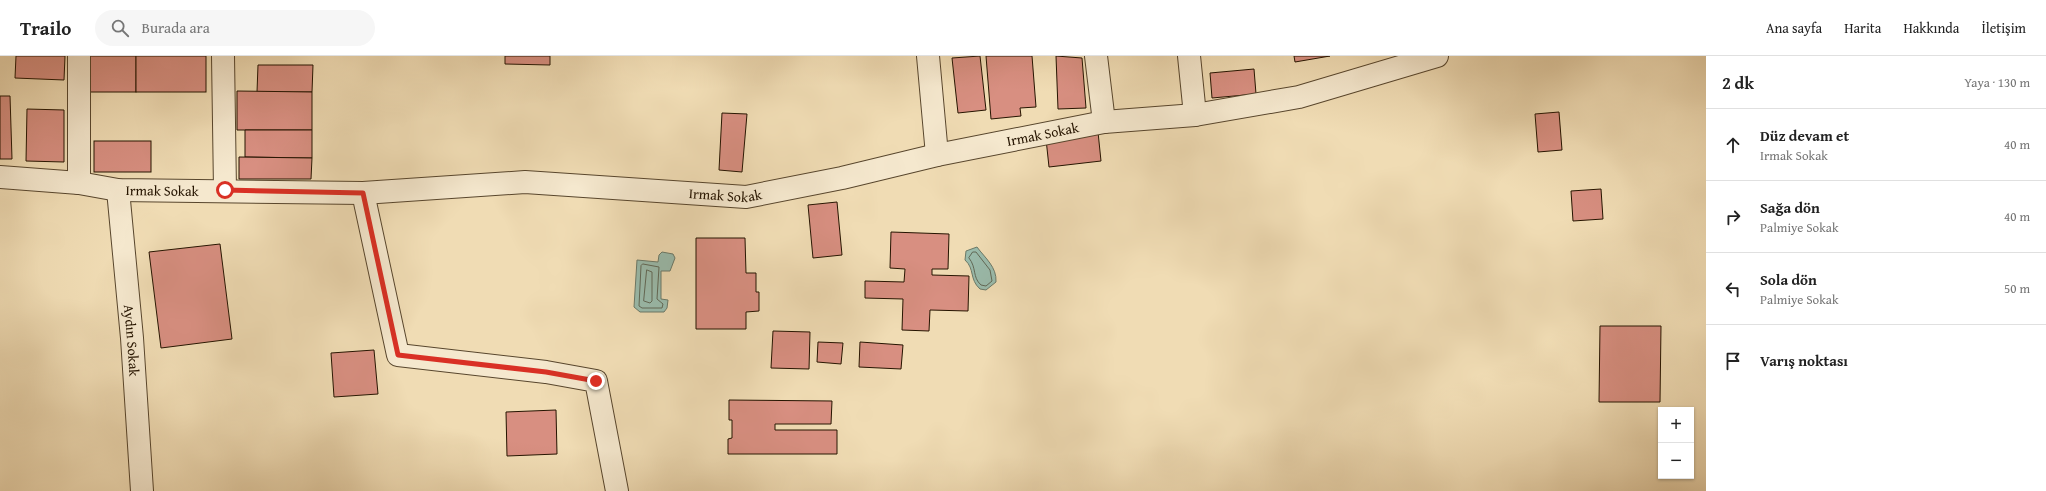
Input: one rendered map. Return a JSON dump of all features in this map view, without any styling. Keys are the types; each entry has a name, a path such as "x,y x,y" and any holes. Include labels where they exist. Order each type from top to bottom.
{"street":[{"path":"79,56 79,183"},
{"path":"223,56 225,190"},
{"path":"928,56 937,155"},
{"path":"1096,56 1104,122"},
{"path":"1189,56 1196,115"},
{"name":"Irmak Sokak","path":"0,177 79,183 118,190 225,190 363,193 525,182 746,197 842,178 937,155 1104,122 1196,115 1299,97 1437,56"},
{"name":"Aydın Sokak","path":"118,190 132,338 142,491"},
{"path":"363,193 398,355 546,372 596,381 617,491"}],"water":[{"path":"977,247 993,267 995,272 996,282 986,290 980,289 974,282 970,267 965,260 966,251"},
{"path":"662,252 673,254 675,258 670,271 661,271 661,299 668,300 667,308 664,312 640,312 634,307 637,260 658,262 659,255"}],"building":[{"path":"16,56 65,56 64,80 15,78"},
{"path":"84,56 136,56 136,92 84,92"},
{"path":"136,56 206,56 206,92 136,92"},
{"path":"505,56 550,56 550,65 505,64"},
{"path":"980,56 986,110 958,113 952,58"},
{"path":"986,56 1032,56 1036,107 1020,108 1021,116 991,119"},
{"path":"1056,56 1082,58 1086,108 1058,109"},
{"path":"1294,56 1330,56 1295,62"},
{"path":"258,65 313,65 312,92 257,92"},
{"path":"1254,69 1256,94 1212,98 1210,73"},
{"path":"237,91 312,92 312,130 237,130"},
{"path":"0,96 10,96 12,159 0,159"},
{"path":"27,109 64,110 64,162 26,161"},
{"path":"1559,112 1562,150 1538,152 1535,114"},
{"path":"722,113 747,114 742,172 719,170"},
{"path":"245,130 312,130 312,158 245,157"},
{"path":"1098,132 1101,161 1049,167 1046,139"},
{"path":"94,141 151,141 151,172 94,172"},
{"path":"239,157 312,158 311,179 239,179"},
{"path":"1601,189 1603,219 1573,221 1571,191"},
{"path":"837,202 842,255 813,258 808,205"},
{"path":"891,232 949,234 948,269 932,269 932,275 969,276 968,311 930,310 929,331 902,330 903,299 865,298 865,281 904,282 905,269 890,268"},
{"path":"696,238 745,238 746,273 756,273 756,292 759,292 759,311 746,312 746,329 696,329"},
{"path":"220,244 232,339 161,348 149,252"},
{"path":"1600,326 1661,326 1660,402 1599,402"},
{"path":"773,331 810,332 809,369 771,368"},
{"path":"818,342 843,343 841,364 817,362"},
{"path":"860,342 903,345 901,369 859,367"},
{"path":"374,350 378,394 334,397 331,353"},
{"path":"729,400 832,401 831,424 775,424 775,430 837,430 837,454 728,454 728,439 732,438 732,420 729,420"},
{"path":"556,410 557,454 507,456 506,412"}],"route":[{"path":"225,190 363,193 398,355 546,372 596,381"}]}
